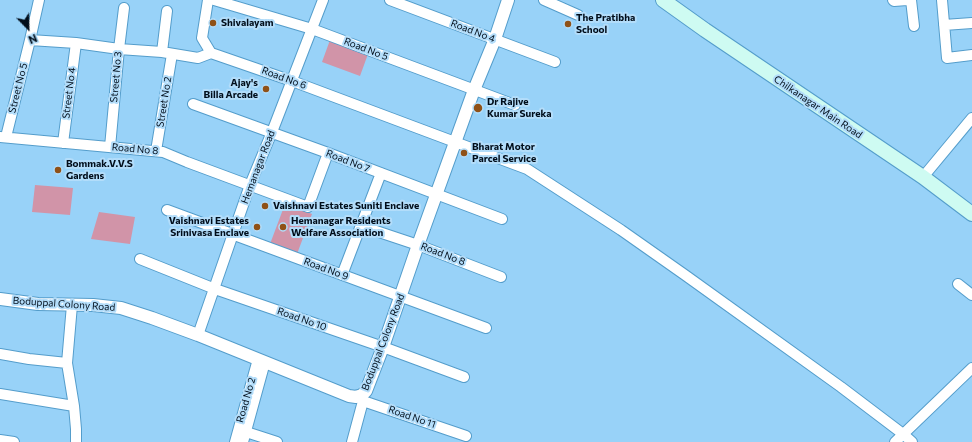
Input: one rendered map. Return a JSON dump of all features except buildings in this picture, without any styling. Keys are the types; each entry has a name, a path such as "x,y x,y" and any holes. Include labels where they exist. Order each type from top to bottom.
{"main road":[{"name":"Chilkanagar Main Road","path":"663,0 923,178 972,214"}],"street":[{"name":"Street No 5","path":"3,137 30,40 39,0"},
{"path":"30,40 76,43 198,58 211,53 202,38 208,0"},
{"name":"Road No 5","path":"214,0 312,29 515,104"},
{"name":"Hemanagar Road","path":"198,335 250,185 323,0"},
{"name":"Road No 4","path":"390,0 555,62"},
{"name":"Boduppal Colony Road","path":"0,299 38,304 93,305 121,308 198,335 349,396 363,398 508,0"},
{"path":"544,0 578,15"},
{"path":"894,0 907,0"},
{"path":"911,0 914,26"},
{"path":"942,0 947,58 972,54"},
{"name":"Street No 3","path":"110,147 118,49 124,8"},
{"path":"167,11 167,53"},
{"path":"944,25 972,23"},
{"name":"Street No 4","path":"63,143 76,43"},
{"name":"Street No 2","path":"156,151 167,53"},
{"name":"Road No 6","path":"211,53 292,81 527,169 621,230 685,275 841,388 912,442"},
{"name":"Road No 7","path":"193,104 272,132 502,219"},
{"path":"923,178 972,118"},
{"name":"Road No 8","path":"3,137 163,152 308,207 328,153"},
{"path":"342,275 381,173"},
{"name":"Road No 9","path":"167,210 486,328"},
{"name":"Road No 8","path":"361,226 418,245 501,277"},
{"name":"Road No 10","path":"140,259 215,289 383,346 464,378"},
{"path":"958,284 972,295"},
{"path":"72,305 67,363 74,406 76,442"},
{"path":"0,354 67,363"},
{"name":"Road No 2","path":"235,442 242,434 261,361"},
{"path":"895,442 972,368"},
{"path":"0,394 74,406"},
{"path":"352,442 363,398"},
{"name":"Road No 11","path":"363,398 466,436"},
{"path":"242,434 277,442"},
{"path":"0,440 14,442"}],"shaded area":[{"path":"330,40 368,54 360,76 322,62"},
{"path":"35,185 73,188 70,215 32,212"},
{"path":"285,204 312,214 297,254 270,244"},
{"path":"99,212 135,217 130,244 91,239"}],"place":[{"name":"Shivalayam","path":"213,23"},
{"name":"The Pratibha School","path":"568,24"},
{"name":"Ajay's Billa Arcade","path":"266,89"},
{"name":"Dr Rajive Kumar Sureka","path":"478,108"},
{"name":"Bharat Motor Parcel Service","path":"464,153"},
{"name":"Bommak.V.V.S Gardens","path":"58,170"},
{"name":"Vaishnavi Estates Suniti Enclave","path":"265,206"},
{"name":"Vaishnavi Estates Srinivasa Enclave","path":"257,227"},
{"name":"Hemanagar Residents Welfare Association","path":"283,227"}]}
